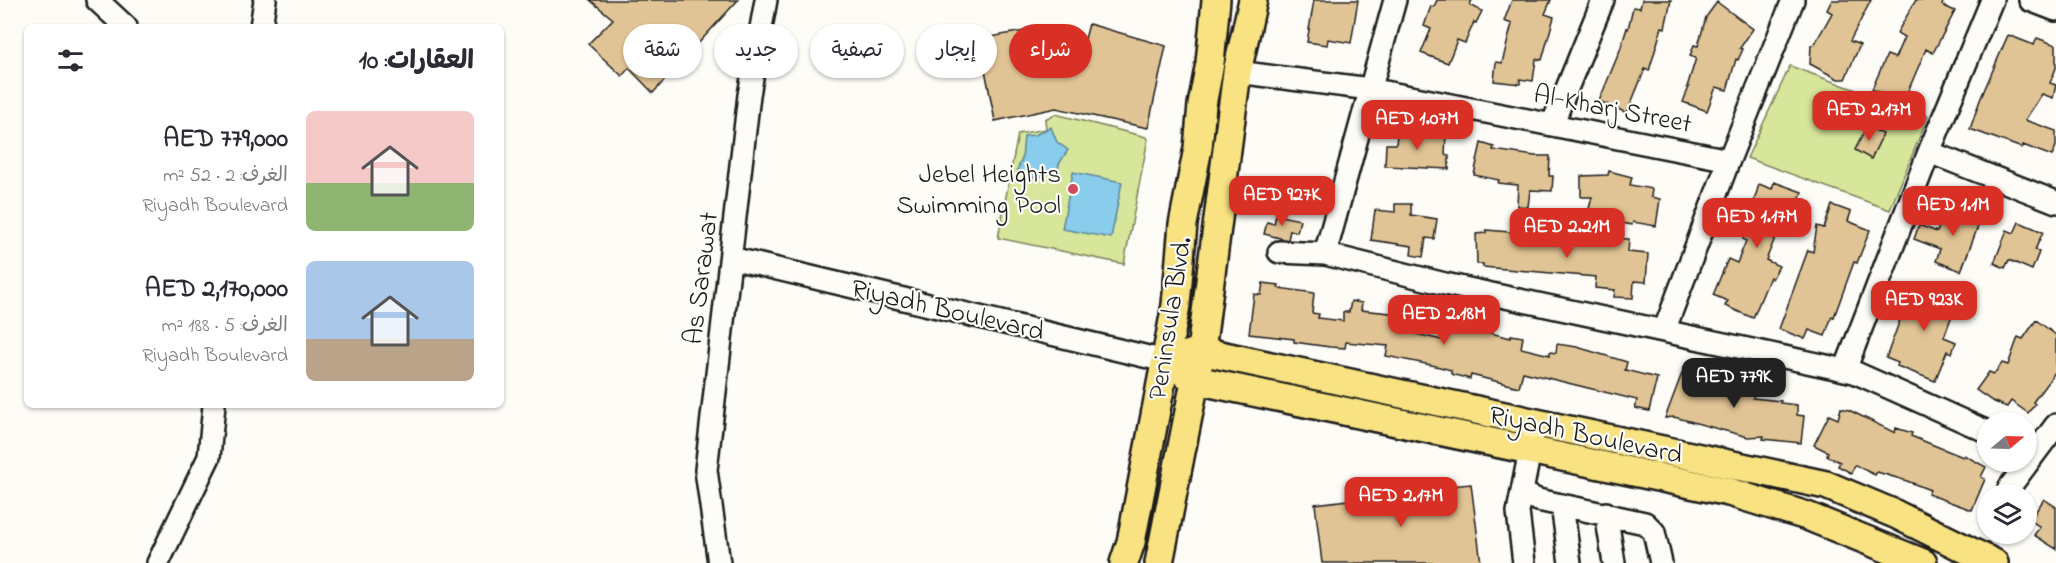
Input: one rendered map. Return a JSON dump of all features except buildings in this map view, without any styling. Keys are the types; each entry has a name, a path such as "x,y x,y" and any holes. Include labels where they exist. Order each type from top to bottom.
{"main road":[{"name":"Peninsula Blvd.","path":"1124,563 1131,542 1176,305 1183,224 1210,63 1216,0"},
{"name":"Peninsula Blvd.","path":"1160,563 1201,351 1237,72 1253,0"},
{"name":"Riyadh Boulevard","path":"1165,361 1201,351 1827,485 1895,514 1994,563"},
{"name":"Riyadh Boulevard","path":"1165,361 1196,380 1729,492 1807,516 1923,563"}],"street":[{"path":"97,0 123,24"},
{"path":"261,24 265,0"},
{"name":"As Sarawat","path":"719,563 706,470 749,95 766,0"},
{"path":"1324,254 1395,0"},
{"path":"1552,125 1603,0"},
{"path":"1664,331 1793,0"},
{"path":"1845,370 1929,152 1992,0"},
{"path":"2030,0 2056,10"},
{"name":"Al-Kharj Street","path":"1237,72 1370,89 1729,160"},
{"path":"1929,152 2056,202"},
{"path":"1279,252 1324,254 1445,284 1854,372 1977,427"},
{"name":"Riyadh Boulevard","path":"731,258 1165,361"},
{"path":"158,563 208,457 214,408"},
{"path":"1524,563 1518,512 1536,423"},
{"path":"2037,445 2056,424"},
{"path":"1523,490 1527,495 1538,500 1645,523 1654,532 1661,563"},
{"path":"1562,505 1570,563"},
{"path":"1605,513 1614,563"}],"green space":[{"path":"1790,66 1928,116 1890,210 1747,158"},
{"name":"Jebel Heights Swimming Pool","path":"1055,114 1148,139 1124,264 998,238 1018,134 1046,129 1045,119"}],"water":[{"path":"1051,127 1057,142 1068,150 1059,164 1058,171 1037,179 1017,170 1022,159 1024,136 1035,135"},
{"name":"Jebel Heights Swimming Pool","path":"1073,172 1122,182 1111,238 1062,229"}],"place":[{"name":"Jebel Heights Swimming Pool","path":"1073,189"}]}
